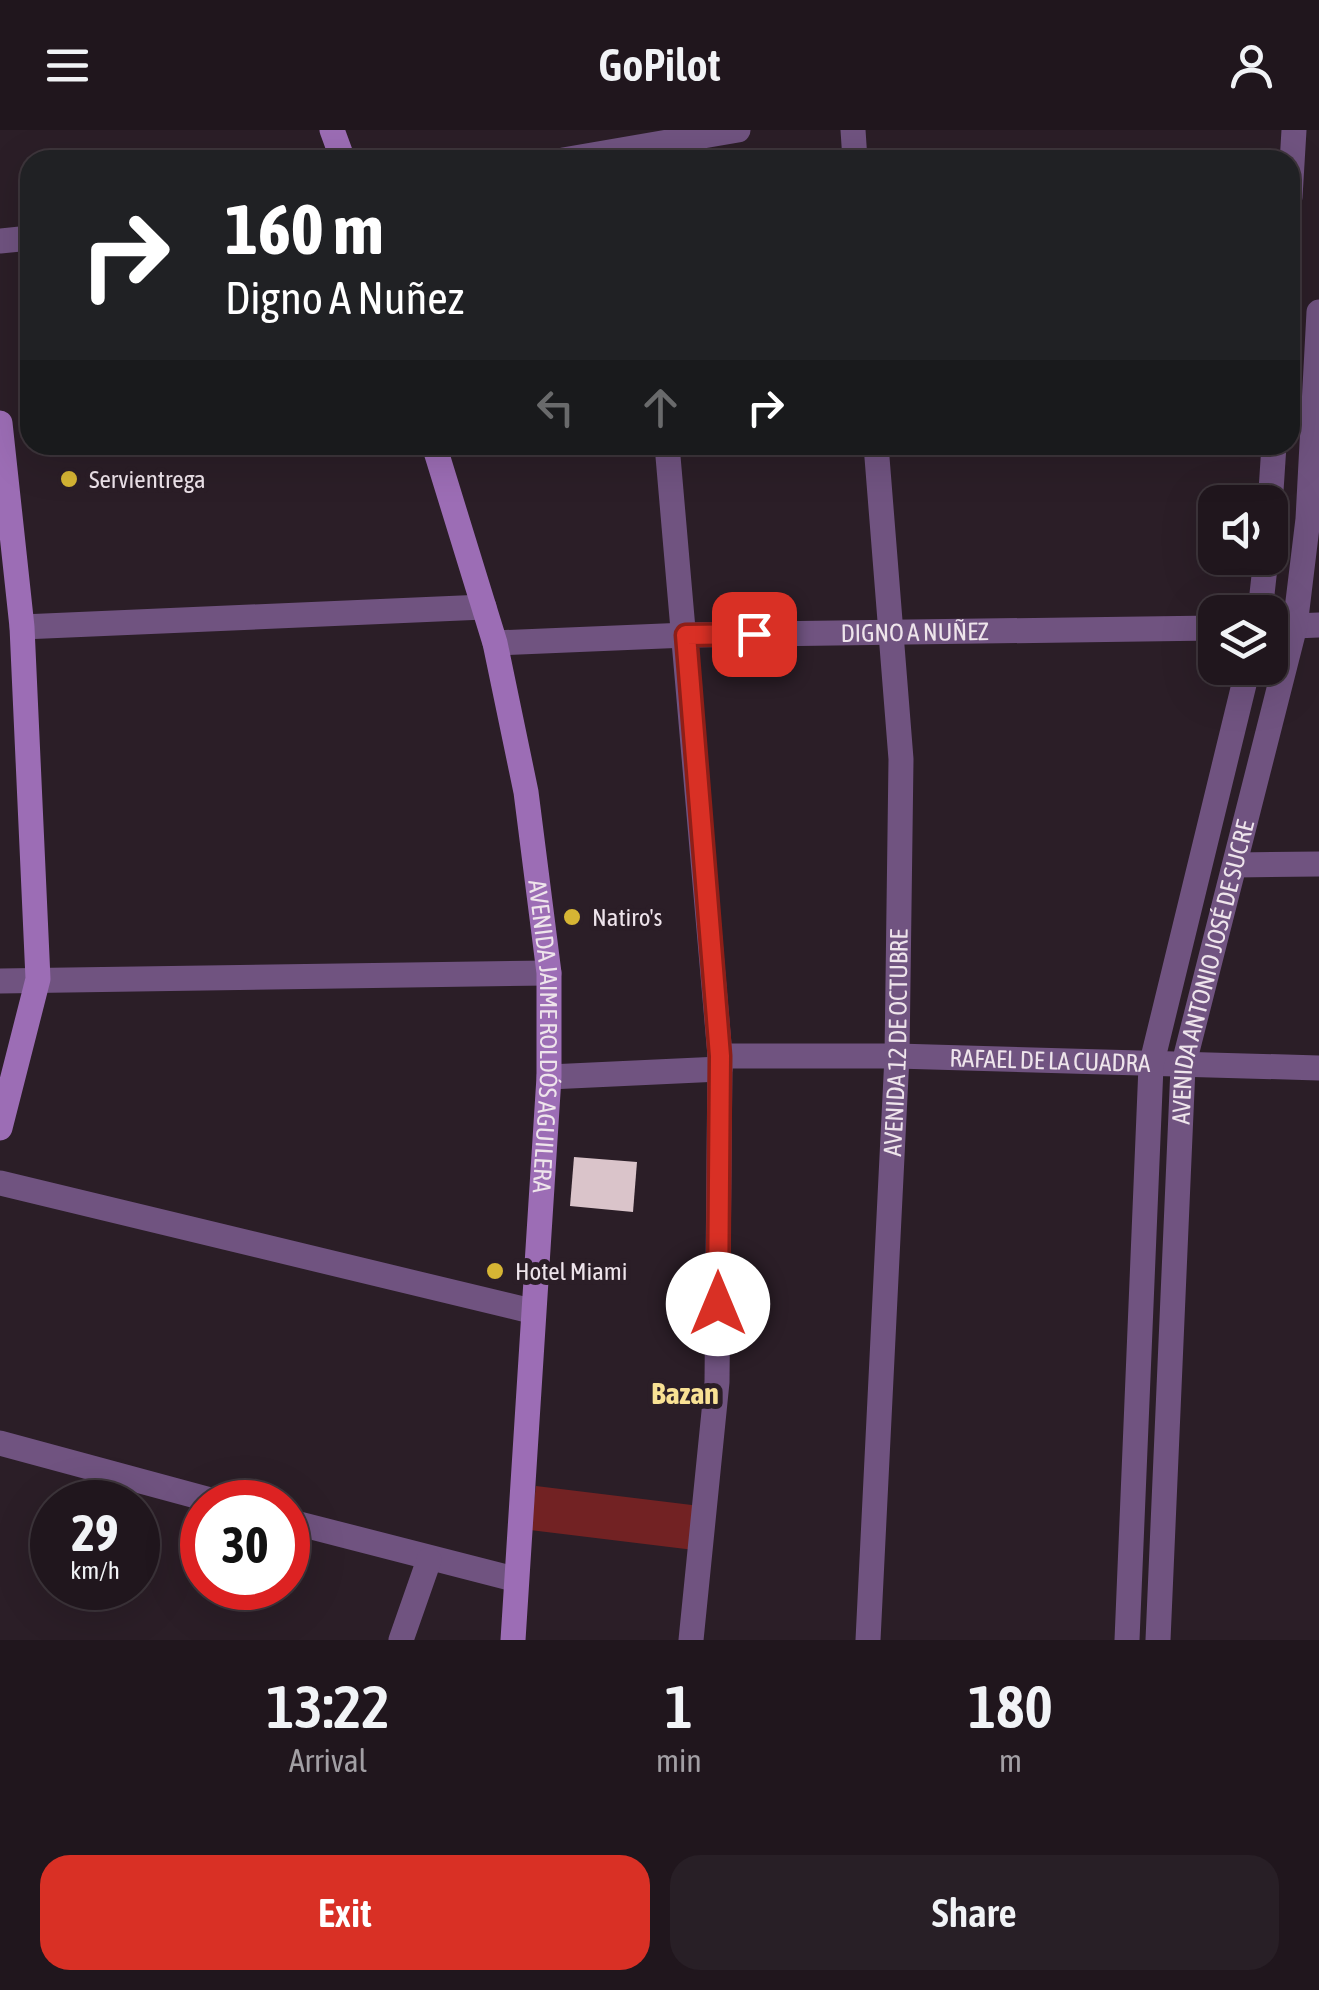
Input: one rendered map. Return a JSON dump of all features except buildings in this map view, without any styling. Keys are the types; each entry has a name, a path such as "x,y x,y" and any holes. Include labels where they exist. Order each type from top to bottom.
{"main road":[{"path":"0,423 22,627 38,979 0,1128"},
{"name":"AVENIDA JAIME ROLDÓS AGUILERA","path":"437,455 495,642 526,792 549,973 549,1077 513,1640"}],"street":[{"path":"638,146 738,130"},
{"name":"AVENIDA ANTONIO JOSÉ DE SUCRE","path":"1158,1640 1182,1066 1295,626 1308,519 1319,312"},
{"path":"668,455 720,1063 717,1382 691,1640"},
{"name":"AVENIDA 12 DE OCTUBRE","path":"868,1640 897,1056 901,759 877,455"},
{"path":"1271,485 1273,455"},
{"path":"22,627 484,607"},
{"name":"DIGNO A NUÑEZ","path":"495,642 686,635 1198,628"},
{"name":"AVENIDA ANTONIO JOSÉ DE SUCRE","path":"1128,1640 1152,1066 1244,685"},
{"path":"1235,864 1319,864"},
{"path":"0,981 549,973"},
{"name":"RAFAEL DE LA CUADRA","path":"549,1077 720,1063 897,1056 1319,1068"},
{"path":"0,1183 532,1311"},
{"path":"0,1444 180,1492"},
{"path":"310,1528 514,1580"},
{"path":"1132,1535 1162,1536"},
{"path":"401,1640 429,1560"}],"shaded area":[{"path":"536,1486 700,1506 694,1550 530,1530"}],"place":[{"name":"Servientrega","path":"69,479"},
{"name":"Natiro's","path":"572,917"},
{"name":"Hotel Miami","path":"495,1271"}],"district":[{"name":"Bazan","path":"685,1393"}],"route":[{"path":"718,1304 720,1056 686,635 754,634"}]}
